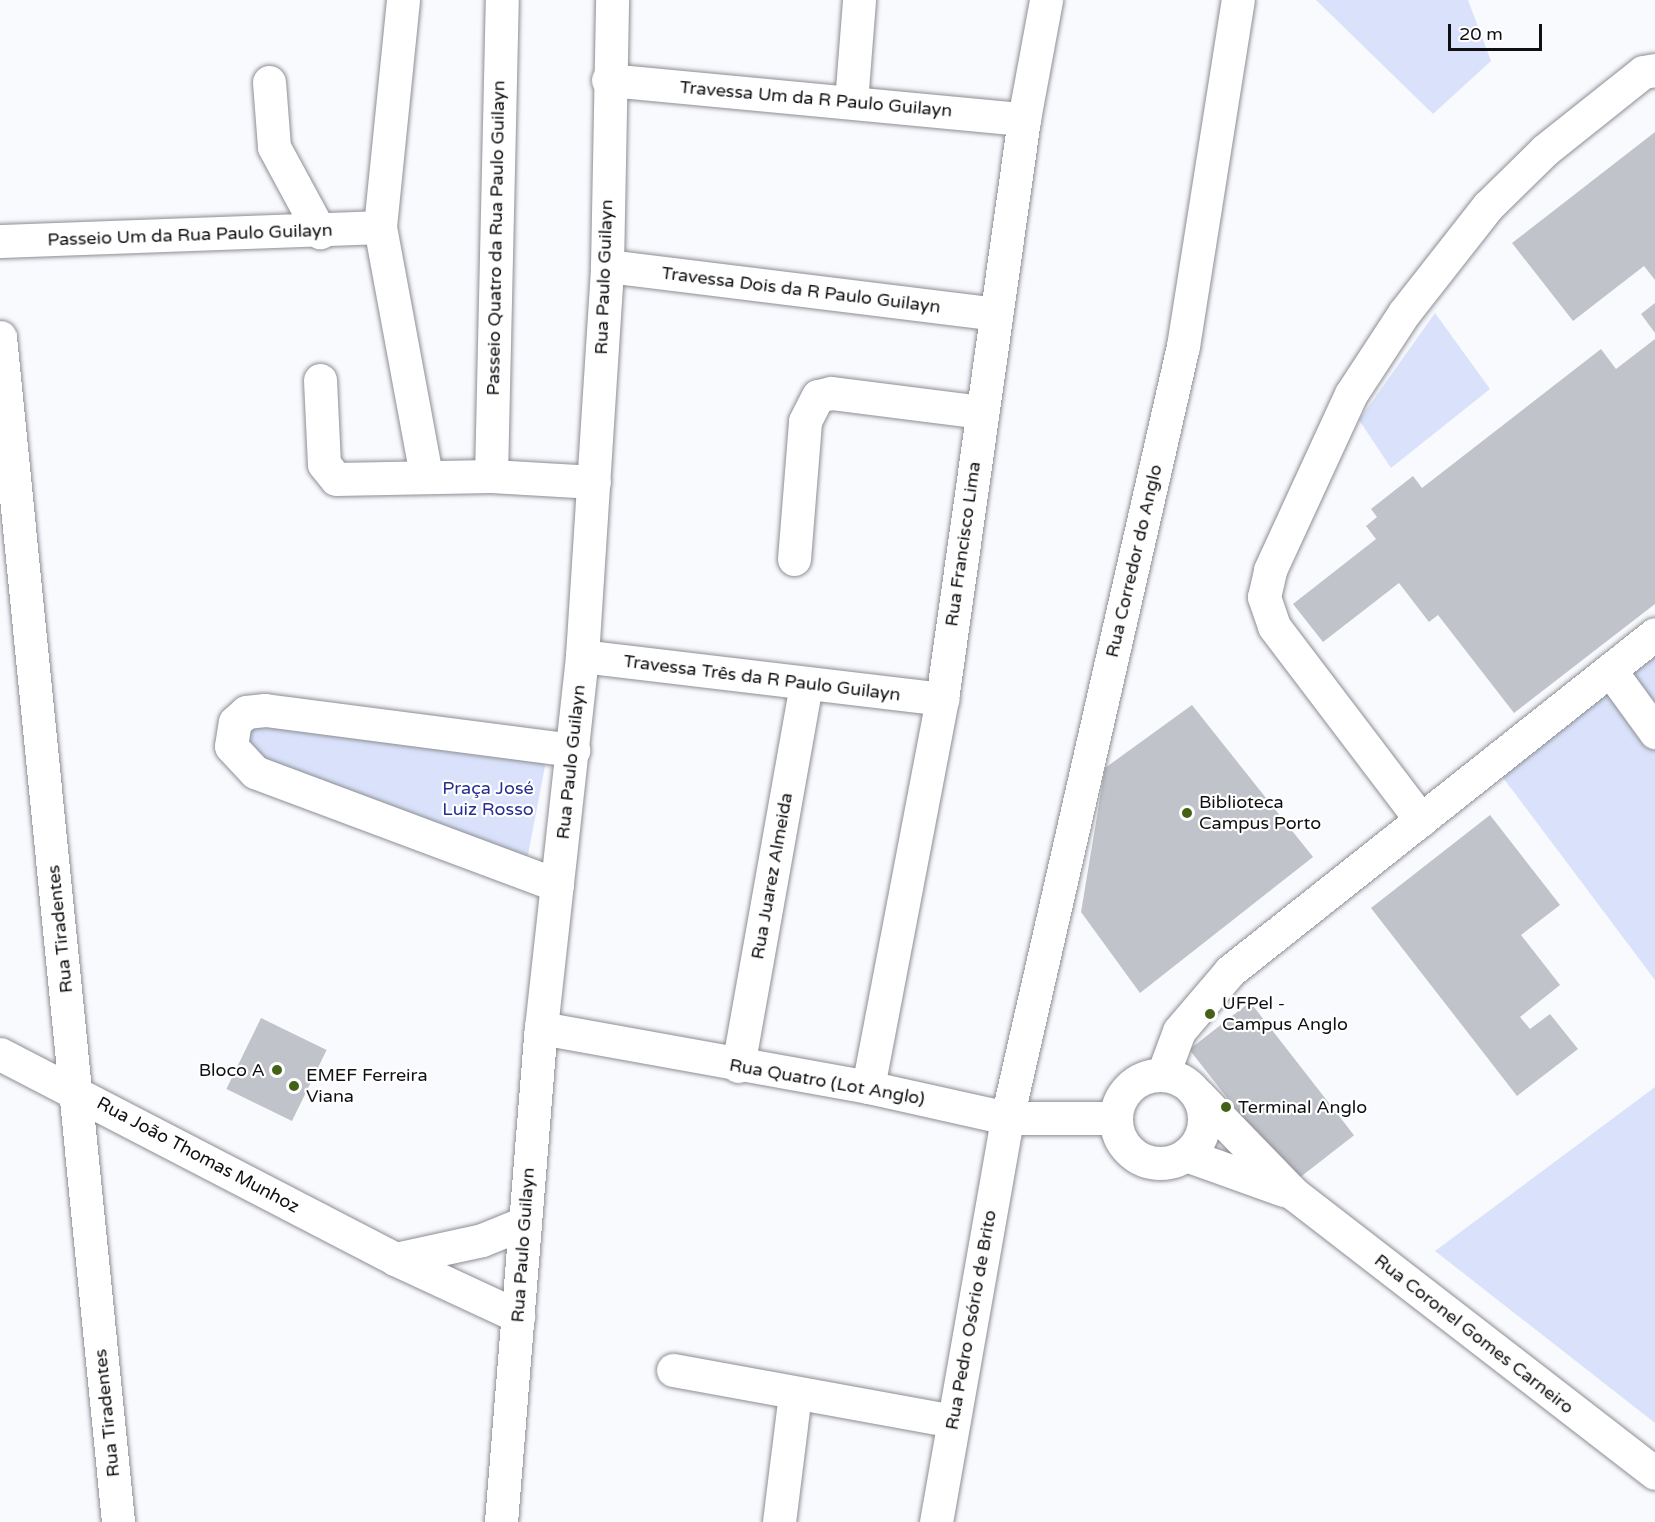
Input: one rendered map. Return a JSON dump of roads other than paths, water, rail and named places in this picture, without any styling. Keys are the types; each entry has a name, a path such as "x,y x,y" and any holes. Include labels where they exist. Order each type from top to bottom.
{"street":[{"path":"403,0 380,227 426,476"},
{"name":"Passeio Quatro da Rua Paulo Guilayn","path":"491,476 502,0"},
{"name":"Rua Paulo Guilayn","path":"501,1522 541,1028 582,656 607,266 608,80 612,0"},
{"path":"851,102 859,0"},
{"name":"Rua Francisco Lima","path":"868,1087 942,699 1024,119 1046,0"},
{"name":"Rua Corredor do Anglo","path":"1007,1118 1183,346 1238,0"},
{"path":"1421,820 1274,626 1264,597 1270,570 1351,394 1404,313 1488,206 1545,150 1643,72 1655,69"},
{"name":"Travessa Um da R Paulo Guilayn","path":"608,80 1024,119"},
{"path":"269,82 274,147 320,232"},
{"name":"Passeio Um da Rua Paulo Guilayn","path":"0,241 320,232 380,227"},
{"name":"Travessa Dois da R Paulo Guilayn","path":"607,266 996,314"},
{"name":"Rua Tiradentes","path":"0,337 118,1522"},
{"path":"320,380 324,464 336,479 491,476 594,482"},
{"path":"794,559 805,421 818,396 831,393 982,412"},
{"path":"1163,1074 1179,1031 1230,971 1655,634"},
{"name":"Travessa Três da R Paulo Guilayn","path":"582,656 806,685 942,699"},
{"path":"1610,670 1655,732"},
{"name":"Rua Juarez Almeida","path":"738,1066 806,685"},
{"path":"557,885 255,772 231,746 235,722 246,712 265,710 573,750"},
{"name":"Rua Quatro (Lot Anglo)","path":"541,1028 738,1066 868,1087 1007,1118 1115,1118"},
{"name":"Rua João Thomas Munhoz","path":"0,1054 76,1091 395,1259 518,1316"},
{"path":"1163,1074 1189,1084 1198,1095 1204,1121 1198,1140 1186,1155 1160,1163 1134,1155 1117,1133 1115,1118 1124,1091 1135,1081 1163,1074"},
{"name":"Rua Coronel Gomes Carneiro","path":"1198,1095 1294,1194 1655,1473"},
{"name":"Rua Pedro Osório de Brito","path":"936,1522 1007,1118"},
{"name":"Rua Coronel Gomes Carneiro","path":"1186,1155 1294,1194"},
{"path":"395,1259 482,1240 524,1223"},
{"path":"673,1370 953,1421"},
{"path":"779,1522 795,1393"}],"place":[{"name":"Biblioteca Campus Porto","path":"1187,813"},
{"name":"UFPel - Campus Anglo","path":"1210,1014"},
{"name":"Bloco A","path":"277,1070"},
{"name":"EMEF Ferreira Viana","path":"294,1086"},
{"name":"Terminal Anglo","path":"1226,1107"}],"park label":[{"name":"Praça José Luiz Rosso","path":"488,799"}]}
